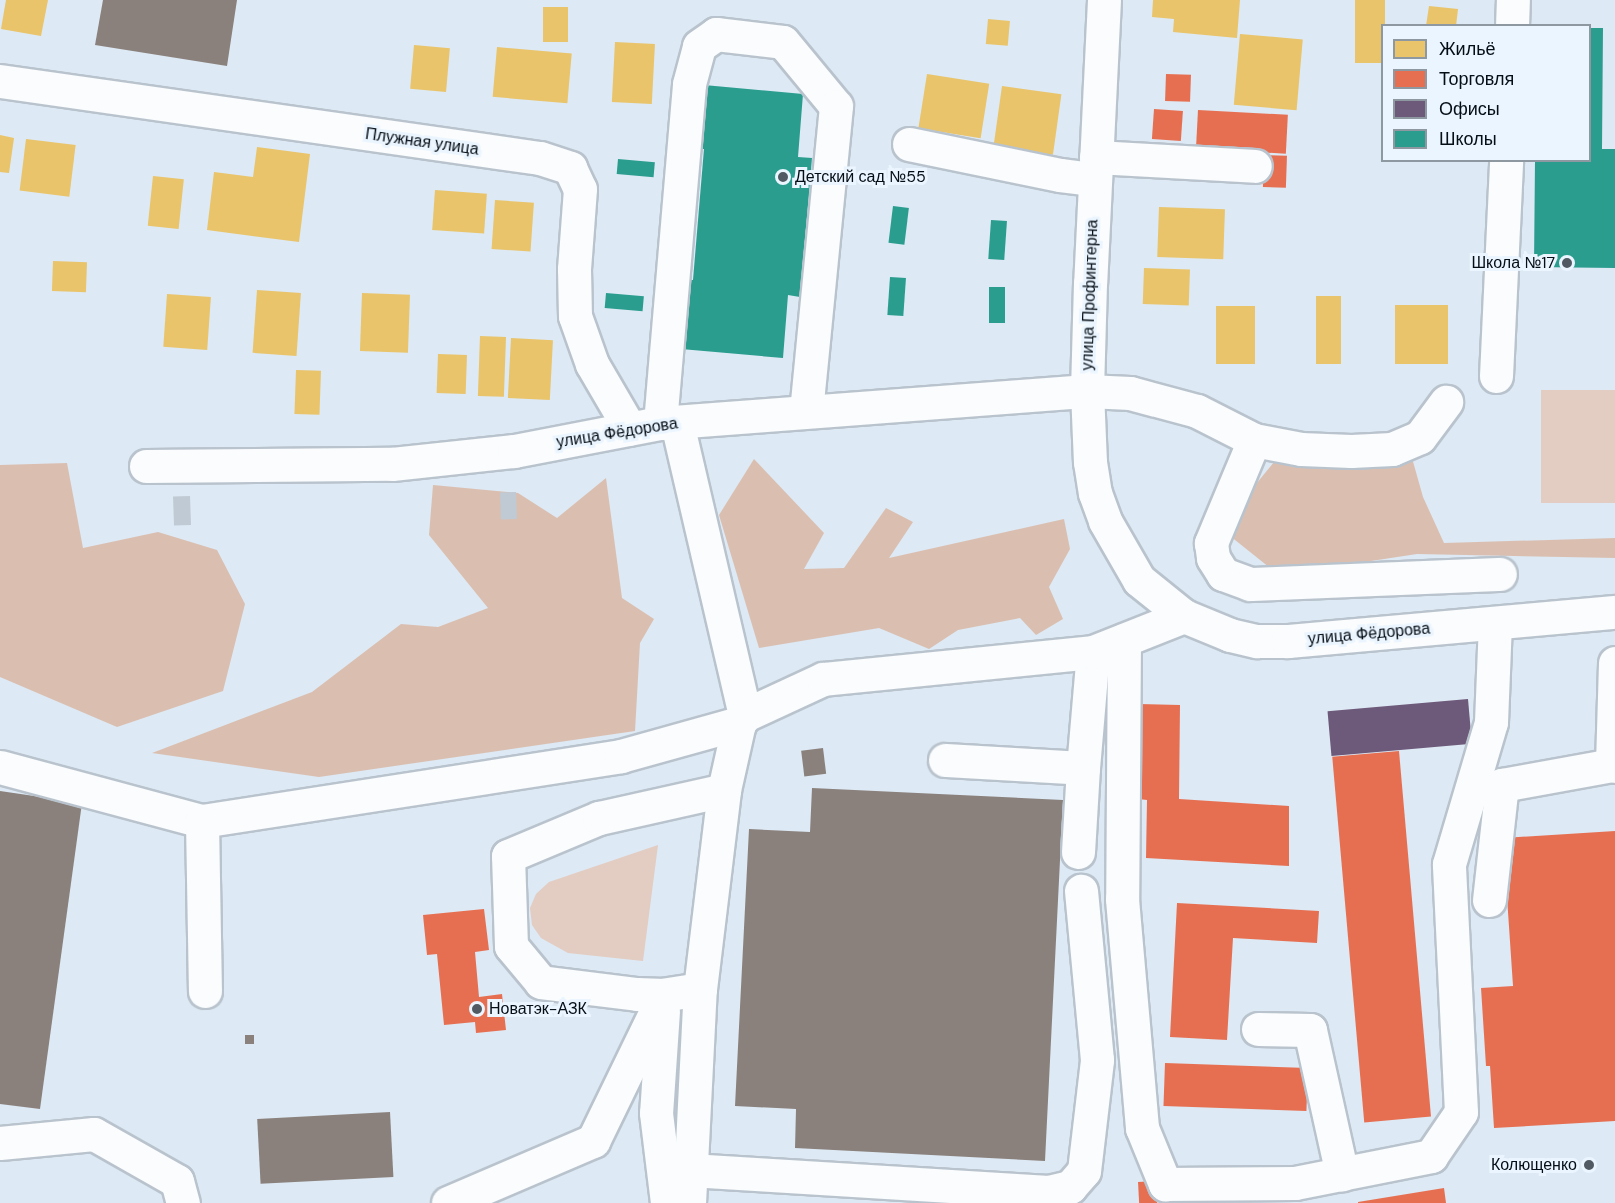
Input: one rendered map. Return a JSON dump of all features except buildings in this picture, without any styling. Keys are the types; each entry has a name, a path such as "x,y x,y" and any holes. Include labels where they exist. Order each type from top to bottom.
{"street":[{"name":"улица Профинтерна","path":"1104,0 1087,391 1090,462 1095,493 1110,531 1139,580"},
{"path":"1512,24 1513,0"},
{"path":"689,1203 700,989 724,790 742,719 656,425 689,84 699,46 716,34 783,42 836,106 806,412"},
{"name":"Плужная улица","path":"0,81 528,157 570,168 580,189 574,269 575,316 592,364 656,425"},
{"path":"909,144 1060,175 1095,168 1255,165"},
{"path":"1496,376 1506,162"},
{"name":"улица Фёдорова","path":"146,466 392,464 514,451 656,425 1087,391 1130,393 1197,411 1254,440 1301,449 1392,449 1420,437 1446,402"},
{"path":"1254,440 1211,543 1213,558 1223,574 1250,584 1500,574"},
{"name":"улица Фёдорова","path":"1139,580 1184,616 1230,635 1257,641 1288,641 1615,612"},
{"path":"0,767 202,820 621,756 742,719 823,680 1093,652 1184,616"},
{"path":"1124,640 1122,899 1142,1128 1165,1185 1295,1183 1431,1156 1461,1112 1449,864 1491,722 1495,623"},
{"path":"1078,852 1093,652"},
{"path":"1489,900 1502,785 1614,766 1615,663"},
{"path":"945,760 1083,768"},
{"path":"700,989 664,995 637,994 541,982 511,946 508,856 599,818 724,790"},
{"path":"202,820 205,991"},
{"path":"690,1170 1048,1192 1070,1186 1084,1171 1097,1060 1081,891"},
{"path":"448,1203 593,1141 664,995"},
{"path":"664,995 656,1113 667,1203"},
{"path":"1258,1029 1310,1030 1342,1174"},
{"path":"0,1143 94,1134 177,1181 183,1203"}],"shaded area":[{"path":"1541,390 1615,390 1615,503 1541,503"},
{"path":"1412,458 1423,497 1444,543 1615,538 1615,558 1417,554 1279,575 1220,528 1274,462"},
{"path":"754,459 824,533 804,569 844,568 886,508 913,522 889,558 1064,519 1070,549 1049,587 1063,619 1036,635 1020,618 958,630 929,649 879,628 759,648 719,515"},
{"path":"67,463 83,548 158,532 217,550 245,604 223,691 117,727 0,677 0,465"},
{"path":"606,478 622,598 654,619 640,643 635,731 319,777 152,753 312,692 401,624 438,627 488,608 429,535 433,485 518,493 557,518"},
{"path":"658,845 643,961 568,953 541,938 532,925 530,908 536,894 549,882"}],"place":[{"name":"Детский сад №55","path":"783,177"},
{"name":"Школа №17","path":"1567,263"},
{"name":"Новатэк-АЗК","path":"477,1009"},
{"name":"Колющенко","path":"1589,1165"}]}
